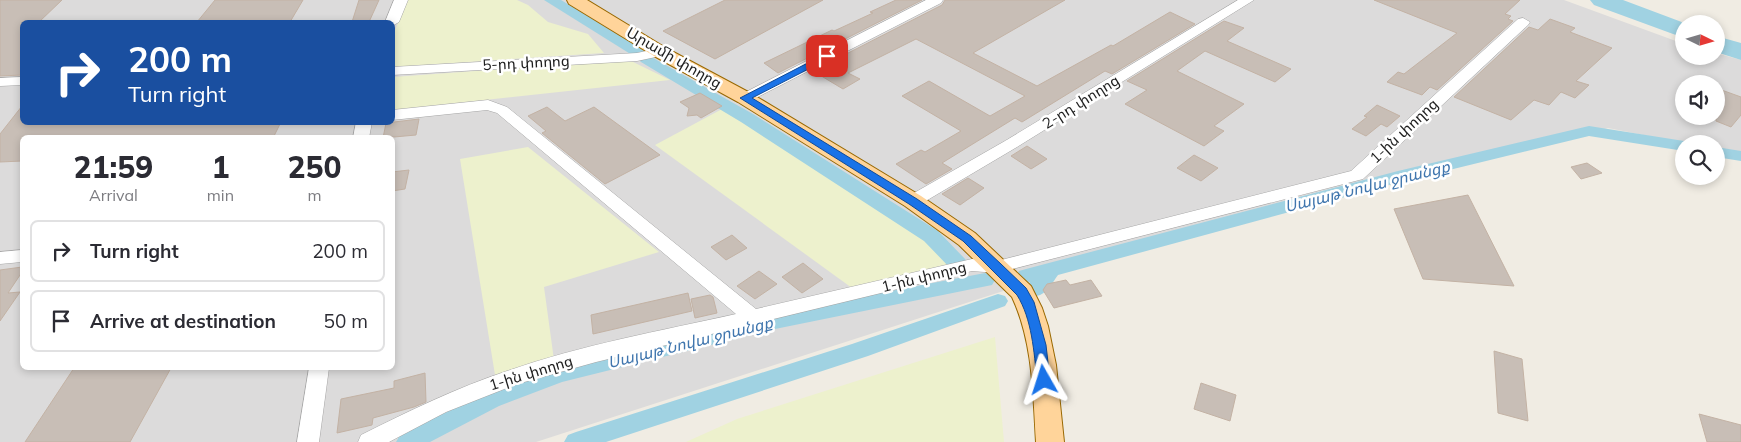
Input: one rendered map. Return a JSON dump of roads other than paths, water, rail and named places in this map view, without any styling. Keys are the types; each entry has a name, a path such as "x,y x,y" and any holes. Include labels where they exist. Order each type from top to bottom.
{"main road":[{"name":"Արամի փողոց","path":"575,0 660,52 745,98 913,201 967,239 997,266 1022,292 1028,302 1040,345 1050,437"}],"street":[{"path":"393,20 401,0"},
{"path":"745,98 936,0"},
{"name":"2-րդ փողոց","path":"913,201 1012,144 1247,0"},
{"name":"1-ին փողոց","path":"369,442 438,406 513,377 596,354 972,264 997,266 1357,175 1524,22"},
{"name":"5-րդ փողոց","path":"395,71 637,57 660,52"},
{"path":"0,82 20,81"},
{"path":"395,115 488,105 502,110 753,317"},
{"path":"0,258 20,256"},
{"path":"308,442 319,370"}],"waterway":[{"path":"551,0 637,52"},
{"path":"1602,0 1675,28"},
{"path":"1725,46 1741,52"},
{"path":"646,59 747,118 931,236 959,265"},
{"name":"Սայաթ Նովա ջրանցք","path":"1052,269 1398,177 1589,131 1675,145"},
{"name":"Սայաթ Նովա ջրանցք","path":"1725,153 1741,156"},
{"name":"Սայաթ Նովա ջրանցք","path":"1026,276 1052,269"},
{"name":"Սայաթ Նովա ջրանցք","path":"1035,290 1052,269"},
{"name":"Սայաթ Նովա ջրանցք","path":"408,442 491,400 559,374 775,321 985,280"},
{"name":"Սայաթ Նովա ջրանցք","path":"576,442 860,350 998,301"}]}
